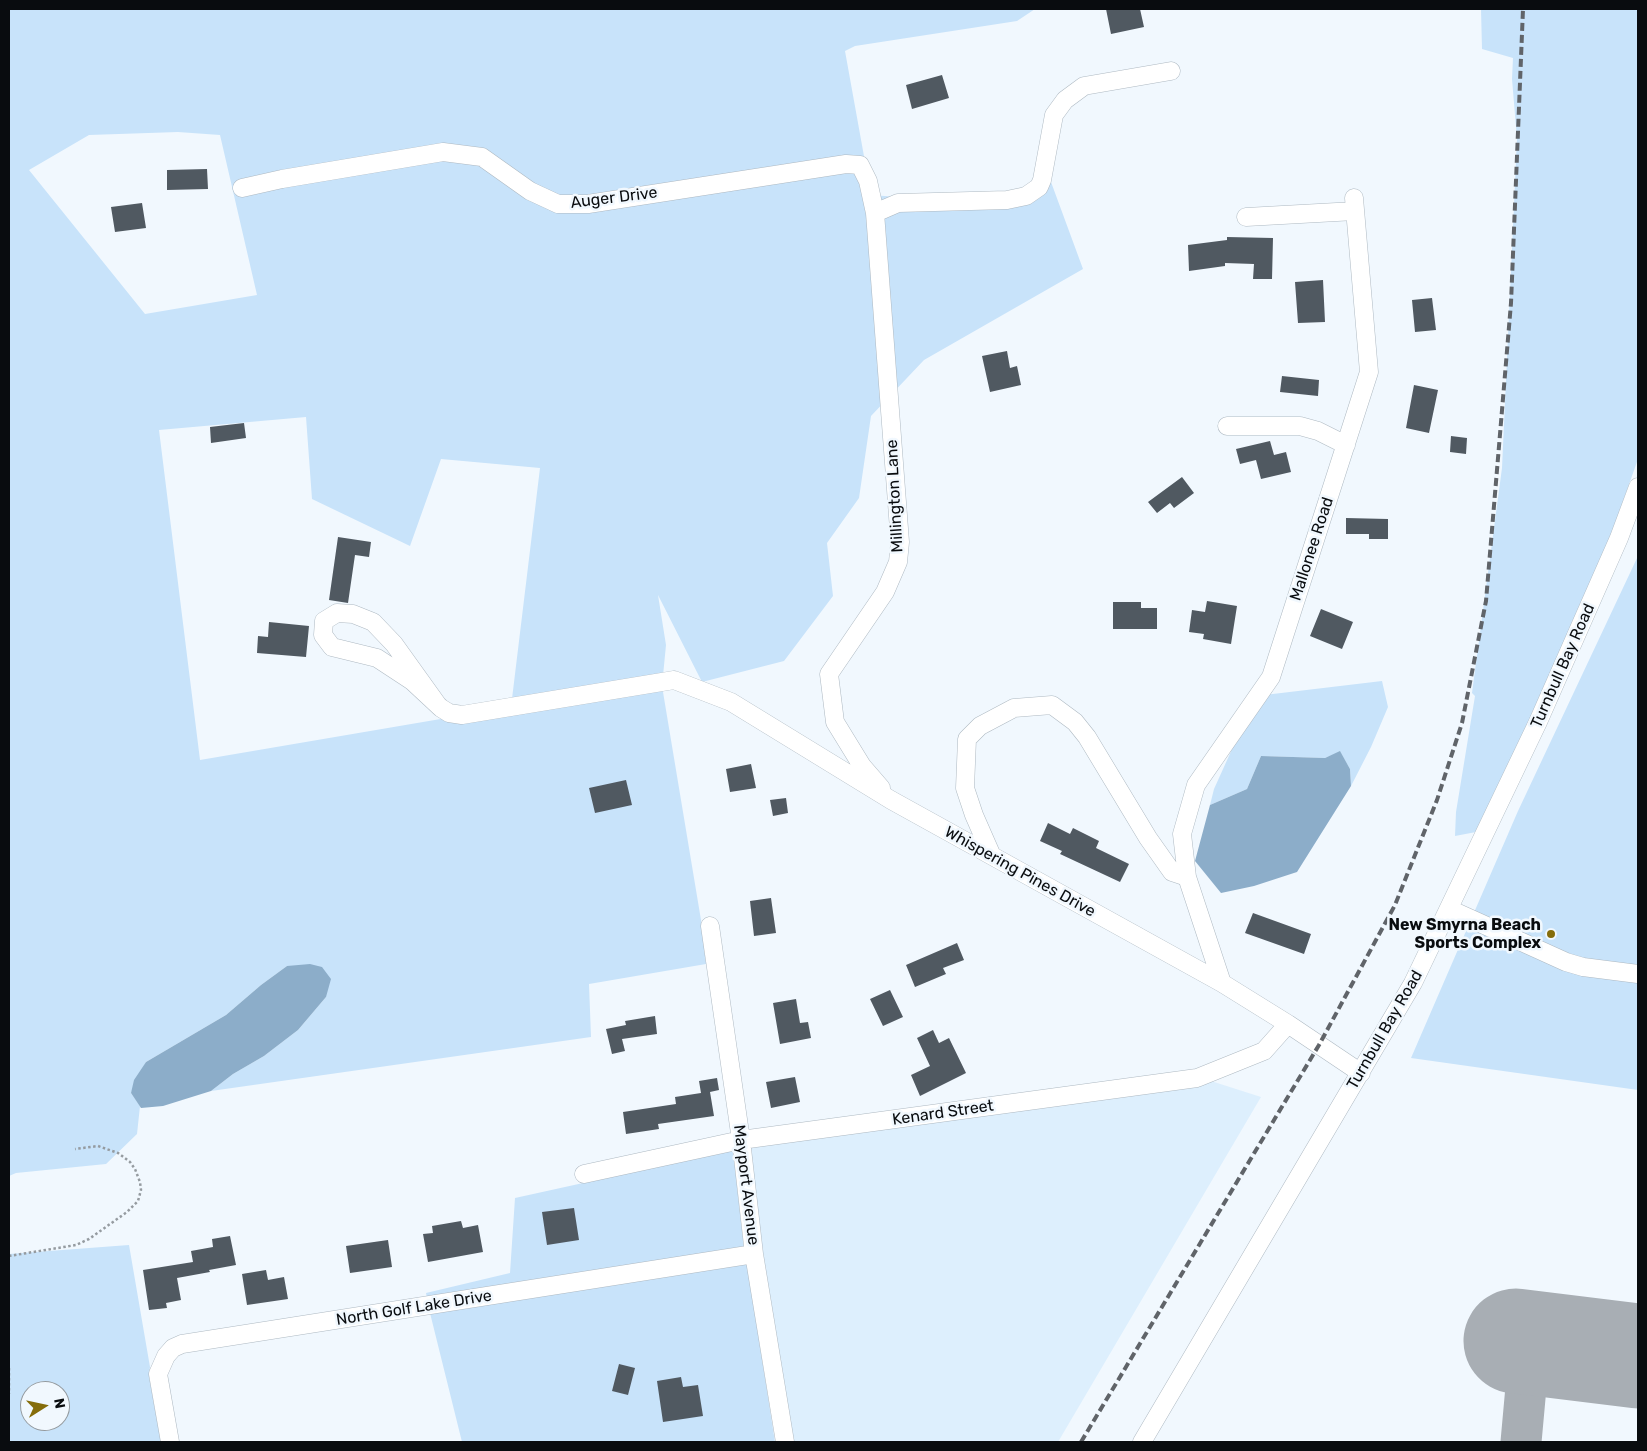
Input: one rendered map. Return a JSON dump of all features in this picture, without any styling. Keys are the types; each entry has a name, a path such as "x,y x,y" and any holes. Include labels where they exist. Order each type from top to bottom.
{"street":[{"path":"875,213 898,203 1006,200 1026,196 1038,188 1042,180 1054,115 1065,100 1084,86 1171,71"},
{"name":"Auger Drive","path":"242,188 282,179 443,152 482,157 530,191 558,204 588,204 846,164 860,165 868,181 875,213"},
{"name":"Mallonee Road","path":"1222,983 1187,878 1182,834 1196,785 1270,677 1369,372 1354,205 1246,217"},
{"name":"Millington Lane","path":"875,213 900,542 898,562 884,592 829,674 835,722 862,766 891,800"},
{"path":"1227,426 1300,426 1318,431 1346,445"},
{"name":"Turnbull Bay Road","path":"1142,1442 1413,983 1538,722 1619,538 1638,487"},
{"path":"337,613 353,614 373,622 394,644 437,704 412,681 376,658 332,647 323,635 324,620 337,613"},
{"name":"Whispering Pines Drive","path":"437,704 449,713 462,715 674,680 731,702 891,800 1222,983 1288,1024 1361,1074"},
{"path":"992,856 974,815 965,788 966,739 980,726 1014,708 1052,705 1075,722 1087,737 1148,838 1172,872 1187,878"},
{"path":"1449,909 1566,962 1583,967 1638,974"},
{"name":"Mayport Avenue","path":"710,926 754,1254 784,1442"},
{"name":"Kenard Street","path":"584,1174 740,1140 1197,1078 1264,1051 1288,1024"},
{"name":"North Golf Lake Drive","path":"170,1442 158,1374 166,1356 173,1348 182,1344 754,1254"}],"path":[{"path":"9,1256 76,1245 89,1239 127,1212 138,1201 141,1190 135,1169 118,1152 98,1146 74,1149"},
{"path":"9,1368 9,1394"}],"shaded area":[{"path":"9,9 1035,9 1017,21 855,46 845,51 871,195 981,203 1051,182 1083,269 924,360 871,416 859,498 827,543 833,596 784,661 702,682 658,595 666,645 662,686 701,920 706,964 589,984 591,1037 211,1091 233,1074 264,1056 298,1030 326,997 287,966 226,1015 146,1062 131,1093 140,1106 137,1134 106,1164 16,1173 9,1176","holes":["178,132 220,135 257,295 145,314 29,170 89,135","306,417 312,499 410,546 441,459 540,468 511,707 200,760 159,430"]},
{"path":"1481,9 1638,9 1638,459 1611,535 1530,720 1476,832 1455,836 1456,812 1475,696 1472,693 1502,468 1517,139 1512,79 1513,58 1482,49"},
{"name":"New Smyrna Beach Sports Complex","path":"1638,556 1638,1090 1411,1058 1518,811"},
{"path":"1382,681 1388,707 1371,747 1351,786 1350,769 1340,752 1325,758 1261,756 1247,789 1210,805 1214,789 1256,696"},
{"path":"1340,751 1350,769 1351,786 1297,872 1254,886 1221,893 1195,861 1210,805 1247,789 1261,756 1325,758"},
{"path":"310,964 322,967 331,979 326,997 298,1030 264,1056 233,1074 211,1091 163,1106 141,1108 131,1093 134,1080 146,1062 226,1015 287,966"},
{"path":"1211,1081 1261,1097 1058,1442 794,1442 763,1253 750,1147"},
{"path":"733,1150 744,1248 427,1298 426,1293 510,1273 515,1198"},
{"path":"129,1245 161,1442 9,1442 9,1254"},
{"path":"747,1263 775,1442 462,1442 430,1313"}],"building":[{"path":"1106,9 1140,9 1144,27 1111,34"},
{"path":"942,75 949,98 912,109 906,85"},
{"path":"207,169 208,189 167,190 167,170"},
{"path":"142,203 146,228 115,232 111,207"},
{"path":"1227,237 1273,238 1272,279 1253,279 1254,264 1225,263 1225,266 1189,271 1188,245 1227,240"},
{"path":"1323,280 1325,322 1298,323 1295,282"},
{"path":"1432,298 1436,330 1415,332 1412,300"},
{"path":"1007,351 1010,368 1017,366 1021,385 990,392 982,356"},
{"path":"1282,376 1319,380 1318,396 1280,392"},
{"path":"1414,385 1438,390 1429,433 1406,428"},
{"path":"244,423 246,438 211,443 210,427"},
{"path":"1451,436 1467,438 1466,454 1450,452"},
{"path":"1270,441 1274,455 1286,452 1291,472 1261,479 1256,460 1240,464 1236,449"},
{"path":"1182,477 1194,493 1174,508 1170,503 1157,513 1148,502"},
{"path":"1346,518 1388,519 1388,539 1369,539 1369,534 1346,534"},
{"path":"338,537 371,542 369,557 355,555 348,603 329,600"},
{"path":"1207,601 1237,606 1231,644 1203,639 1204,634 1189,632 1192,610 1205,612"},
{"path":"1113,602 1141,602 1141,608 1157,608 1157,629 1113,629"},
{"path":"1321,609 1353,622 1342,649 1310,636"},
{"path":"269,622 309,626 306,657 257,653 258,636 268,637"},
{"path":"751,764 756,788 730,792 726,769"},
{"path":"626,780 632,805 595,813 589,788"},
{"path":"786,798 788,813 773,816 770,800"},
{"path":"1048,823 1070,834 1073,828 1099,841 1096,848 1129,864 1120,882 1060,854 1062,851 1040,841"},
{"path":"771,898 776,933 754,936 750,901"},
{"path":"1253,913 1311,934 1304,954 1245,933"},
{"path":"957,943 964,960 943,968 946,974 915,987 906,965"},
{"path":"890,990 903,1017 883,1026 870,999"},
{"path":"796,999 800,1023 808,1022 811,1038 780,1044 773,1003"},
{"path":"655,1016 657,1034 622,1039 625,1051 612,1054 606,1029 626,1025 625,1021"},
{"path":"933,1030 939,1043 949,1038 966,1073 920,1096 911,1075 930,1066 917,1038"},
{"path":"795,1077 800,1102 771,1108 766,1082"},
{"path":"717,1078 719,1090 710,1092 714,1116 658,1124 659,1129 626,1134 623,1112 676,1104 675,1097 701,1093 699,1081"},
{"path":"574,1208 579,1240 547,1245 542,1212"},
{"path":"461,1221 463,1228 478,1225 483,1252 428,1262 423,1234 433,1233 432,1226"},
{"path":"230,1236 236,1265 177,1278 181,1300 166,1303 167,1308 149,1310 143,1270 193,1262 191,1251 213,1247 212,1239"},
{"path":"388,1240 392,1267 350,1273 346,1246"},
{"path":"266,1270 268,1280 284,1277 288,1299 247,1305 242,1274"},
{"path":"619,1364 635,1368 628,1395 612,1391"},
{"path":"681,1377 683,1387 698,1385 703,1416 663,1422 657,1381"}],"taxiway":[{"path":"1521,1442 1530,1343"}],"runway":[{"path":"1516,1341 1638,1356"}],"railway":[{"path":"1081,1442 1319,1045 1395,905 1437,800 1462,723 1486,601 1511,303 1523,9"}],"place":[{"name":"New Smyrna Beach Sports Complex","path":"1551,934"}]}
